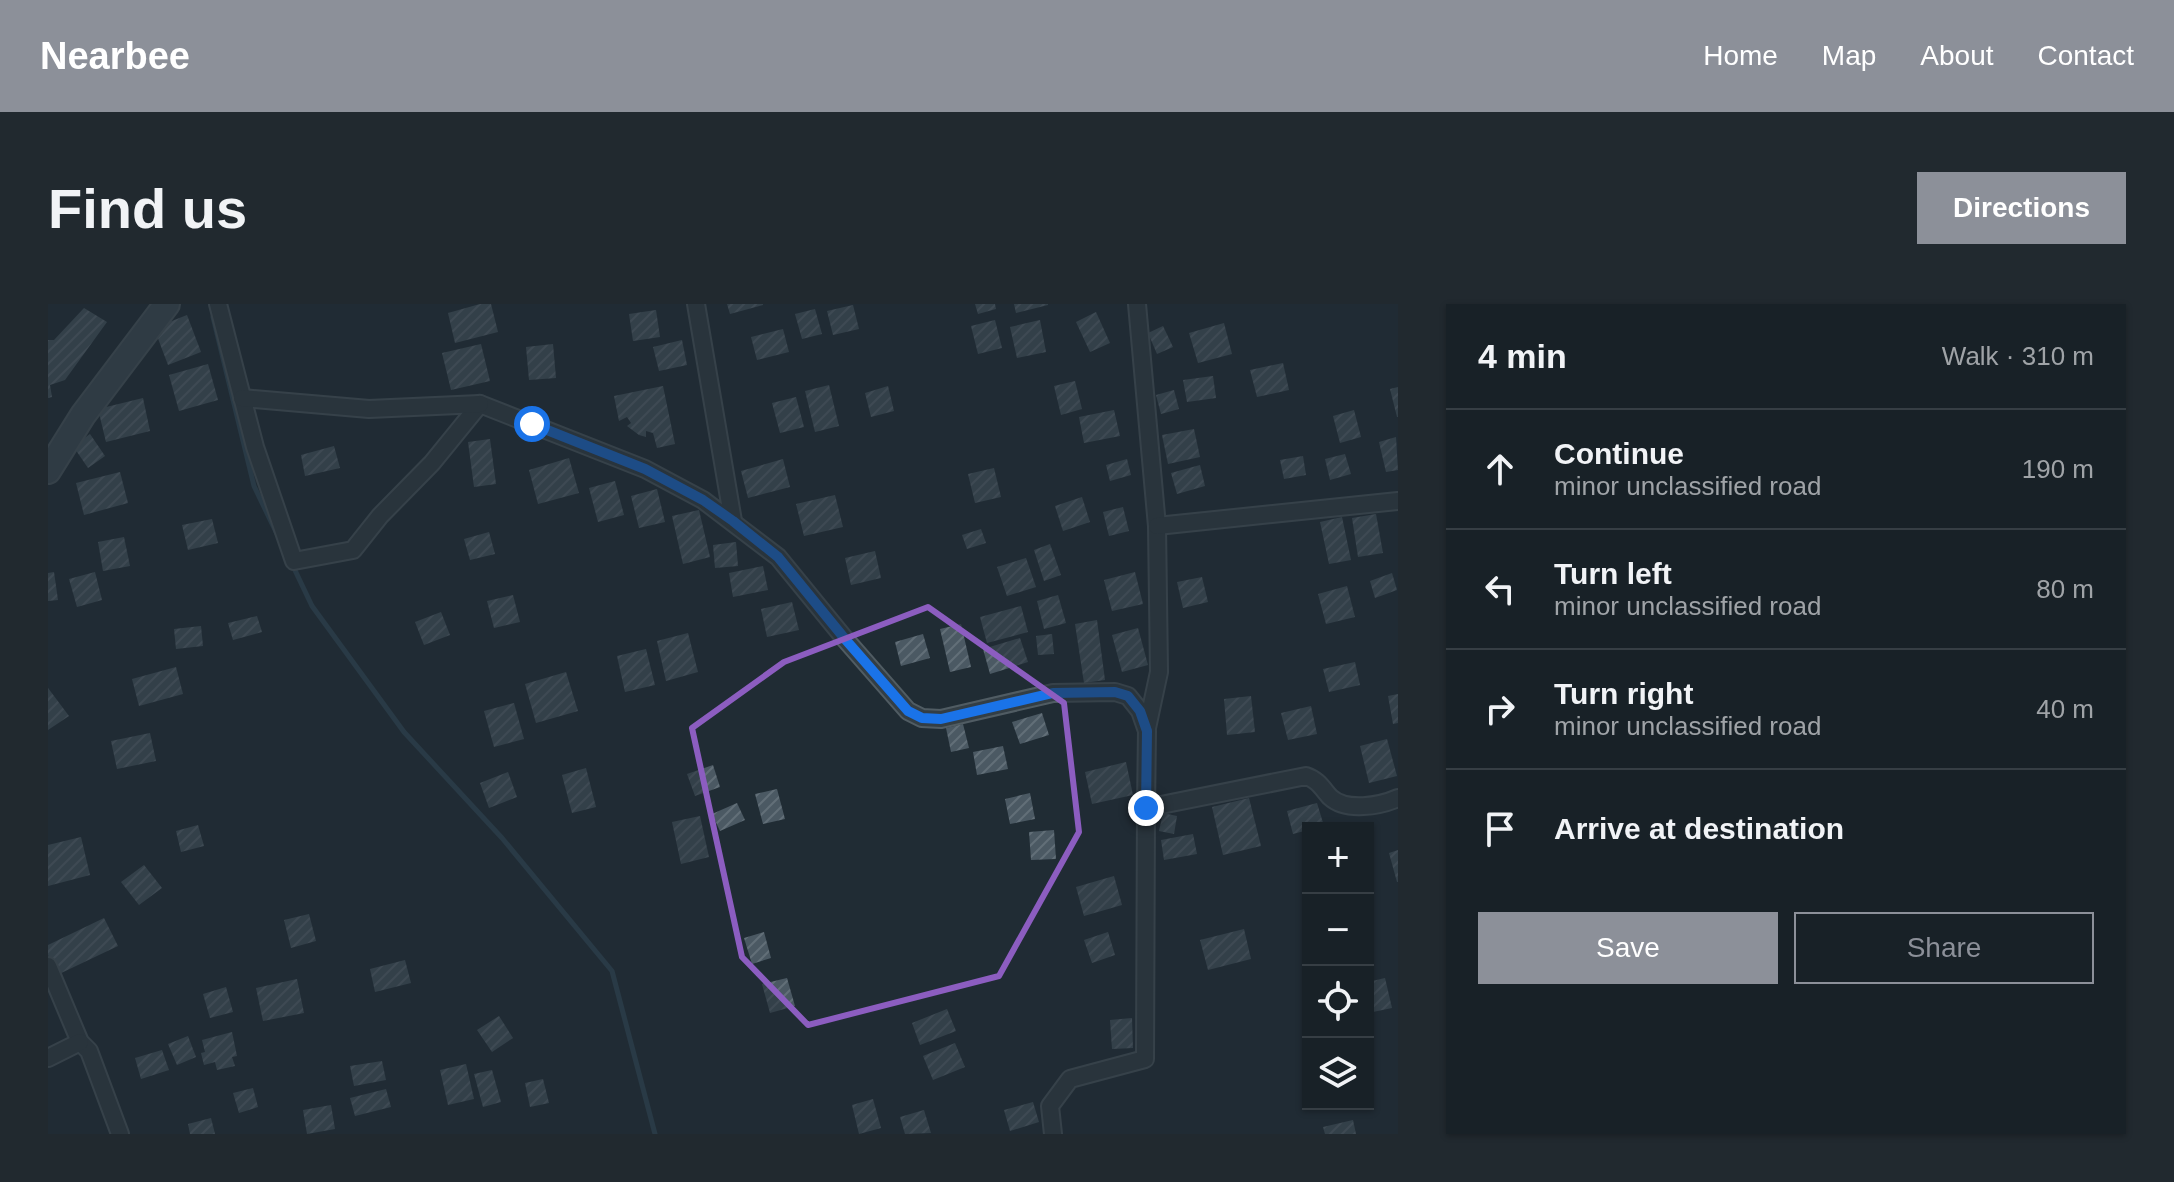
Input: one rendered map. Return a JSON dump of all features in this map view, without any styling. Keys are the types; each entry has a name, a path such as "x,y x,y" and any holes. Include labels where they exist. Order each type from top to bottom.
{"main road":[{"path":"48,471 83,415 167,304"}],"street":[{"path":"218,304 255,447 294,561 353,550 380,516 432,463 480,404"},
{"path":"696,304 733,521"},
{"path":"1053,1134 1050,1106 1070,1079 1145,1059 1147,731 1159,672 1157,526 1137,304"},
{"path":"242,398 369,409 480,404 645,469 703,500 733,521 778,557 908,711 922,718 941,719 1053,693 1115,692 1128,696 1140,711 1147,731"},
{"path":"1157,526 1398,501"},
{"path":"1146,808 1306,776 1314,779 1337,803 1359,806 1398,798"},
{"path":"48,966 80,1042 89,1051 120,1134"},
{"path":"48,1058 80,1042"}],"highlighted area":[{"path":"928,607 1064,703 1079,832 999,976 808,1025 742,957 692,728 784,662"}],"building":[{"path":"491,304 498,332 455,343 448,313"},
{"path":"727,304 763,304 763,305 730,314"},
{"path":"975,304 995,304 996,309 978,314"},
{"path":"1014,304 1048,304 1048,305 1016,313"},
{"path":"853,305 859,329 833,335 827,311"},
{"path":"84,308 107,322 65,380 50,385 52,397 48,398 48,340 54,340"},
{"path":"815,309 822,334 802,339 795,314"},
{"path":"656,310 660,337 633,341 629,314"},
{"path":"1096,312 1110,343 1090,352 1076,322"},
{"path":"187,315 201,352 168,365 154,328"},
{"path":"995,320 1002,348 978,354 971,326"},
{"path":"1040,320 1046,352 1017,358 1010,327"},
{"path":"1224,323 1232,354 1198,363 1189,333"},
{"path":"1163,326 1173,347 1157,354 1148,333"},
{"path":"783,329 789,352 757,360 751,337"},
{"path":"682,340 687,365 659,371 653,347"},
{"path":"481,344 490,381 451,390 442,353"},
{"path":"553,344 556,378 529,380 526,347"},
{"path":"1283,363 1289,390 1257,397 1250,370"},
{"path":"208,364 218,400 179,411 169,375"},
{"path":"1213,376 1216,398 1187,402 1183,380"},
{"path":"1075,381 1082,409 1061,415 1054,386"},
{"path":"829,385 839,426 815,432 805,391"},
{"path":"663,386 675,444 657,448 653,433 646,431 646,437 639,435 627,426 631,423 627,417 619,421 614,396"},
{"path":"888,386 894,411 871,417 865,393"},
{"path":"1398,387 1398,417 1397,417 1390,389"},
{"path":"1174,390 1179,409 1161,414 1156,395"},
{"path":"796,397 804,427 780,433 772,403"},
{"path":"143,398 150,431 106,442 98,409"},
{"path":"1114,410 1120,436 1084,443 1079,417"},
{"path":"1354,410 1361,437 1340,443 1333,416"},
{"path":"1194,429 1200,457 1168,464 1162,435"},
{"path":"90,434 105,456 88,468 73,446"},
{"path":"1396,437 1398,470 1386,472 1379,442"},
{"path":"490,439 496,484 474,487 468,442"},
{"path":"334,446 340,468 305,476 301,455"},
{"path":"1345,454 1351,474 1330,480 1325,459"},
{"path":"1303,456 1306,475 1284,479 1280,460"},
{"path":"569,458 579,493 538,504 529,470"},
{"path":"783,459 790,487 748,498 741,471"},
{"path":"1127,459 1131,475 1110,481 1106,465"},
{"path":"1200,465 1205,486 1177,494 1171,473"},
{"path":"994,468 1001,497 975,503 968,474"},
{"path":"120,472 128,503 84,515 76,483"},
{"path":"615,481 624,515 598,522 589,488"},
{"path":"657,489 665,522 639,528 631,496"},
{"path":"835,495 843,527 804,536 796,504"},
{"path":"1082,497 1090,522 1063,531 1055,506"},
{"path":"1123,507 1129,531 1109,536 1103,512"},
{"path":"699,510 710,557 683,564 672,516"},
{"path":"1376,514 1383,553 1358,557 1352,518"},
{"path":"1342,517 1351,560 1329,564 1320,522"},
{"path":"212,519 218,543 188,550 182,525"},
{"path":"981,529 986,543 967,549 962,535"},
{"path":"489,532 495,554 470,560 464,539"},
{"path":"124,537 130,566 103,571 98,542"},
{"path":"736,542 738,566 715,568 713,545"},
{"path":"1050,544 1061,575 1044,581 1034,550"},
{"path":"875,551 881,578 851,585 845,558"},
{"path":"1026,558 1036,587 1007,596 997,567"},
{"path":"763,566 768,590 733,597 729,573"},
{"path":"54,572 58,600 48,601 48,573"},
{"path":"95,572 102,600 77,607 69,579"},
{"path":"1135,572 1143,604 1112,611 1104,580"},
{"path":"1392,573 1397,590 1375,598 1370,581"},
{"path":"1202,577 1208,602 1183,608 1177,582"},
{"path":"1347,586 1355,617 1326,624 1318,594"},
{"path":"513,595 520,622 494,628 487,601"},
{"path":"1058,595 1066,623 1044,629 1037,601"},
{"path":"792,602 799,630 767,637 761,609"},
{"path":"1021,606 1028,632 987,643 980,617"},
{"path":"441,612 450,635 424,645 415,622"},
{"path":"257,616 262,632 233,640 228,623"},
{"path":"1097,620 1105,680 1084,683 1075,624"},
{"path":"961,624 971,667 950,672 940,629"},
{"path":"201,626 203,646 176,649 174,629"},
{"path":"1138,628 1148,665 1122,672 1112,635"},
{"path":"688,633 698,672 666,681 657,641"},
{"path":"923,634 930,658 901,666 895,642"},
{"path":"1052,634 1054,654 1038,655 1036,636"},
{"path":"1020,638 1028,662 990,674 983,649"},
{"path":"646,649 655,685 625,692 617,656"},
{"path":"1355,662 1360,685 1329,692 1323,669"},
{"path":"176,667 183,694 139,706 132,679"},
{"path":"566,672 578,711 536,723 525,684"},
{"path":"48,688 69,716 48,730"},
{"path":"1398,694 1398,723 1393,724 1388,696"},
{"path":"1251,696 1255,732 1227,735 1224,699"},
{"path":"514,703 524,739 494,747 484,711"},
{"path":"1311,706 1317,734 1288,740 1281,713"},
{"path":"1042,713 1049,735 1020,744 1012,722"},
{"path":"963,724 969,748 951,752 946,728"},
{"path":"150,733 156,761 117,769 111,741"},
{"path":"1387,739 1397,776 1369,783 1360,746"},
{"path":"1003,746 1008,769 977,775 973,752"},
{"path":"1126,762 1133,795 1092,804 1085,772"},
{"path":"713,765 720,787 695,796 687,774"},
{"path":"586,768 596,807 572,813 562,775"},
{"path":"508,772 517,797 489,808 480,783"},
{"path":"777,789 785,819 763,824 755,794"},
{"path":"1030,793 1035,819 1010,824 1005,799"},
{"path":"1249,798 1261,846 1223,855 1212,807"},
{"path":"737,803 745,820 720,831 712,814"},
{"path":"1317,803 1323,822 1302,822 1302,832 1293,834 1287,811"},
{"path":"1163,813 1177,816 1174,834 1159,831"},
{"path":"700,816 709,857 681,864 672,822"},
{"path":"198,825 204,846 181,852 176,831"},
{"path":"1054,830 1056,859 1031,860 1029,832"},
{"path":"1193,834 1197,854 1164,860 1161,840"},
{"path":"81,837 90,875 48,886 48,845"},
{"path":"1398,850 1398,882 1397,882 1389,853"},
{"path":"144,865 162,888 139,905 121,882"},
{"path":"1114,876 1122,905 1084,916 1076,887"},
{"path":"309,914 316,941 291,948 284,920"},
{"path":"104,918 118,946 57,975 48,955 48,945"},
{"path":"1244,929 1251,959 1208,970 1200,940"},
{"path":"764,932 771,958 752,964 744,938"},
{"path":"1108,932 1115,955 1092,963 1084,940"},
{"path":"405,960 411,983 375,992 370,969"},
{"path":"787,978 795,1006 770,1013 762,984"},
{"path":"1385,978 1392,1008 1374,1012 1374,981"},
{"path":"297,979 304,1013 263,1021 256,988"},
{"path":"226,987 233,1012 210,1018 203,994"},
{"path":"947,1009 956,1031 920,1045 912,1023"},
{"path":"499,1016 513,1038 492,1052 477,1030"},
{"path":"1132,1018 1133,1048 1112,1049 1110,1020"},
{"path":"232,1032 237,1056 232,1057 235,1066 217,1070 215,1062 204,1065 202,1040"},
{"path":"188,1036 196,1057 177,1065 168,1044"},
{"path":"955,1043 965,1067 933,1080 923,1056"},
{"path":"162,1050 169,1070 141,1079 135,1058"},
{"path":"382,1061 386,1080 354,1086 350,1066"},
{"path":"466,1064 474,1099 448,1105 440,1070"},
{"path":"492,1070 501,1102 483,1107 474,1074"},
{"path":"543,1079 549,1103 530,1107 525,1083"},
{"path":"253,1088 258,1107 239,1113 233,1093"},
{"path":"386,1089 391,1107 355,1116 350,1098"},
{"path":"873,1099 881,1128 859,1134 852,1105"},
{"path":"1033,1102 1039,1122 1010,1131 1004,1110"},
{"path":"331,1105 335,1129 307,1134 303,1110"},
{"path":"924,1110 931,1133 905,1134 900,1117"},
{"path":"211,1118 215,1134 190,1134 188,1124"},
{"path":"1353,1120 1356,1134 1325,1134 1323,1127"}],"waterway":[{"path":"213,317 254,486 277,534"},
{"path":"292,564 312,606 404,732 502,838 612,971 655,1134"}],"route":[{"path":"532,424 645,469 703,500 733,521 778,557 908,711 922,718 941,719 1053,693 1115,692 1128,696 1140,711 1147,731 1146,808"}]}
